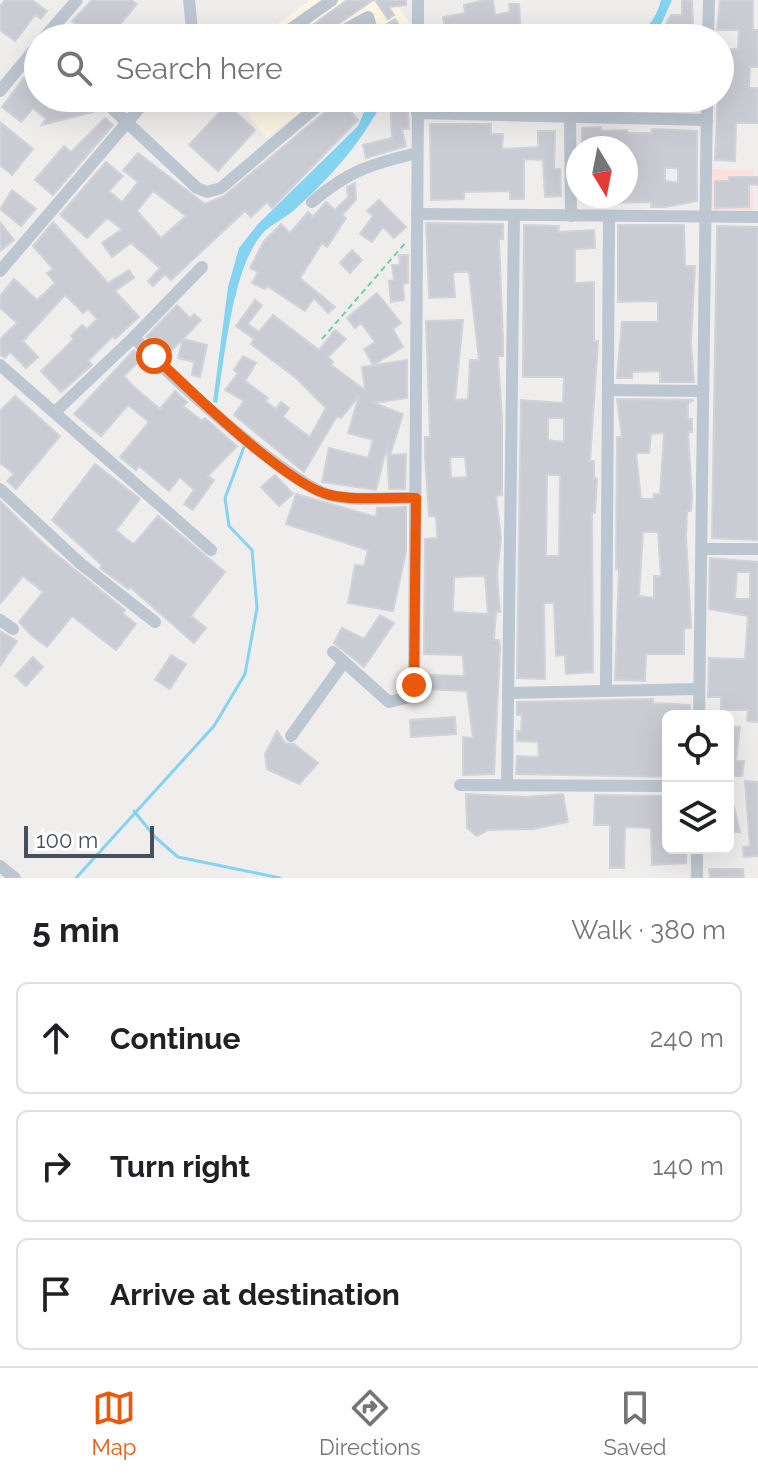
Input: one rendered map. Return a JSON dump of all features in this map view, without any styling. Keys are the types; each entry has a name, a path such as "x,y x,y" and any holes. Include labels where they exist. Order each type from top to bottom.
{"street":[{"path":"189,0 192,24"},
{"path":"299,24 332,0"},
{"path":"415,24 418,0"},
{"path":"708,24 709,0"},
{"path":"55,24 74,1"},
{"path":"355,24 368,17 370,24"},
{"path":"2,84 24,60"},
{"path":"117,112 197,188 215,191 310,112"},
{"path":"0,271 136,112"},
{"path":"699,710 707,112"},
{"path":"333,652 389,702 406,698 414,685 417,113 707,120"},
{"path":"570,117 571,216"},
{"path":"312,202 339,179 360,168 417,153"},
{"path":"417,214 758,217"},
{"path":"507,784 514,215"},
{"path":"606,691 609,216"},
{"path":"55,412 202,267"},
{"path":"134,337 212,410 307,487 331,495 416,498"},
{"path":"1,368 211,550"},
{"path":"609,390 703,391"},
{"path":"0,489 81,564 155,622"},
{"path":"703,549 758,549"},
{"path":"0,620 13,629"},
{"path":"291,736 344,662"},
{"path":"508,693 699,689"},
{"path":"460,785 662,786"},
{"path":"697,854 697,878"},
{"path":"0,866 15,878"}],"path":[{"path":"322,339 416,232"}],"shaded area":[{"path":"310,0 393,0 410,24 277,24"},
{"path":"246,112 301,112 266,138"},
{"path":"711,169 753,169 753,211 711,210"}],"water":[{"path":"661,0 672,0 661,24 648,24"},
{"path":"364,112 376,112 355,145 320,186 266,230 252,248 237,290 217,403 213,402 228,287 239,248 258,224 358,126"}],"building":[{"path":"5,0 32,0 47,11 41,19 35,15 28,24 24,24 24,29 15,41 0,30 0,7"},
{"path":"92,0 131,0 137,4 121,24 76,24 72,21"},
{"path":"347,0 373,0 338,24 314,24"},
{"path":"375,0 406,0 406,5 389,7 394,15 388,19"},
{"path":"493,0 495,15 510,12 509,4 519,4 520,24 444,24 443,17 465,13 464,5"},
{"path":"682,0 692,0 693,24 666,24 671,15 682,15"},
{"path":"720,0 753,0 753,30 758,30 758,67 750,67 749,88 758,88 758,123 736,123 735,161 715,160 717,112 734,112 734,49 738,49 739,30 734,30 734,24 718,24"},
{"path":"24,78 24,112 30,112 21,122 2,107"},
{"path":"38,112 93,112 42,125 46,119"},
{"path":"220,112 236,112 255,130 218,171 189,145"},
{"path":"325,112 351,112 358,120 272,208 267,202 251,217 245,211 171,280 165,274 153,286 148,281 160,268 131,243 112,257 102,243 122,229 107,218 87,238 60,215 106,162 123,176 109,191 122,202 138,182 123,170 138,153 205,204 224,196","holes":["153,191 186,216 161,238 137,211"]},
{"path":"391,112 408,112 409,129 402,129 406,146 366,158 363,145 392,138"},
{"path":"105,118 113,125 53,195 35,180 64,146 71,152"},
{"path":"0,122 33,149 12,175 0,165"},
{"path":"430,124 491,124 491,134 503,134 502,149 538,147 538,131 555,131 554,169 560,169 561,196 545,197 543,160 524,159 524,199 510,199 510,191 464,192 464,199 431,200"},
{"path":"601,127 601,131 627,130 628,133 652,133 652,129 697,131 697,201 665,207 651,207 651,202 638,202 638,136 582,136 582,128","holes":["665,168 678,168 678,183 665,181"]},
{"path":"729,177 758,177 758,185 749,184 749,207 715,208 715,181 729,181"},
{"path":"355,183 356,200 342,215 346,218 327,247 322,243 300,278 335,307 328,313 314,298 305,311 267,286 265,289 252,283 258,272 250,268 264,241 281,224 290,233 308,212 313,217 326,202 335,210 348,197 347,187"},
{"path":"12,190 36,209 21,226 0,209"},
{"path":"379,200 406,227 394,238 383,227 372,242 360,234 373,216 367,211"},
{"path":"0,222 14,240 0,251"},
{"path":"53,222 108,283 129,270 134,278 115,291 139,317 115,339 113,336 88,361 92,365 61,392 41,371 74,339 71,336 82,325 87,329 97,319 88,309 83,313 65,295 23,341 38,357 26,368 10,352 5,358 0,355 0,339 17,323 0,308 0,296 14,279 37,300 55,283 47,273 53,269 33,246"},
{"path":"426,223 503,224 503,239 499,239 503,356 498,356 502,495 496,496 501,538 497,575 500,612 496,612 494,640 499,640 500,648 494,774 463,775 463,737 473,738 467,691 422,689 423,675 464,676 463,655 424,654 425,539 437,538 436,516 429,516 425,457 425,437 430,437 426,321 463,320 455,400 468,399 470,360 479,360 469,272 453,272 455,297 429,298","holes":["450,457 465,457 467,477 451,478","485,576 488,614 453,612 454,577"]},
{"path":"524,225 559,226 558,232 594,230 595,248 575,249 575,283 594,282 594,341 598,341 590,461 594,461 594,478 597,479 595,513 592,513 593,672 566,674 565,655 556,656 554,603 544,603 545,679 517,678 521,400 563,403 564,377 523,377","holes":["548,418 564,418 564,442 548,440","547,475 560,475 559,556 546,556"]},
{"path":"618,225 684,225 685,266 695,266 691,342 694,382 660,382 660,371 632,372 632,378 617,378 622,322 658,322 658,301 618,302"},
{"path":"717,226 758,227 758,540 712,538"},
{"path":"352,250 362,260 350,273 340,263"},
{"path":"399,255 408,255 408,283 403,284 404,300 391,302 389,281 394,280 392,265 400,265"},
{"path":"377,293 401,323 393,329 403,347 373,365 364,349 375,342 361,323 355,328 347,318"},
{"path":"255,300 262,305 248,324 259,332 273,315 319,350 335,330 346,339 328,357 333,362 331,365 365,390 362,367 407,360 407,398 374,403 403,414 390,455 406,454 405,489 389,489 387,446 376,490 322,482 329,448 368,458 373,440 348,433 359,396 341,418 337,416 304,472 234,415 244,401 225,390 238,373 234,370 243,356 256,363 245,381 268,398 265,401 276,409 281,402 289,408 283,417 310,437 326,408 296,378 251,344 254,339 236,326"},
{"path":"177,305 190,318 194,314 201,320 165,357 146,337"},
{"path":"183,339 207,345 200,377 192,375 194,362 178,358"},
{"path":"134,350 141,359 124,376 134,387 160,409 175,391 187,402 183,406 202,421 205,418 237,446 208,476 214,480 193,510 184,504 194,490 180,477 169,491 139,466 136,470 120,457 149,422 128,405 101,436 74,414"},
{"path":"15,396 60,436 16,489 7,481 14,474 0,463 0,411"},
{"path":"617,399 694,400 688,403 688,419 692,419 692,432 688,432 692,497 691,511 687,511 686,536 691,628 684,628 684,654 646,654 645,681 615,680 619,569 616,569 617,437 622,437","holes":["664,433 660,495 654,494 654,499 641,499 636,453 649,453 651,434","643,532 658,532 661,576 654,576 654,598 639,596"]},
{"path":"95,464 140,499 116,530 126,539 134,544 158,516 225,572 191,616 206,628 194,643 130,587 128,589 100,568 102,565 52,520"},
{"path":"275,475 293,494 279,506 261,487"},
{"path":"296,494 376,517 377,508 406,507 406,552 393,611 348,603 355,565 364,566 368,550 286,524"},
{"path":"0,501 47,547 125,610 122,613 136,624 116,650 72,616 47,647 32,636 19,622 43,592 23,576 0,604"},
{"path":"710,558 758,562 758,722 747,721 748,710 721,710 721,697 708,697 709,658 745,659 748,616 709,609","holes":["737,572 750,572 750,599 735,599"]},
{"path":"380,615 394,623 364,667 334,643 342,628 364,639"},
{"path":"0,631 17,641 0,666"},
{"path":"171,655 186,664 170,689 155,680"},
{"path":"33,657 43,667 26,686 15,676"},
{"path":"653,699 653,703 690,705 690,710 662,710 662,777 516,774 517,756 539,757 538,742 517,741 522,715 517,715 517,702"},
{"path":"455,717 456,734 411,737 410,720"},
{"path":"734,726 740,727 736,761 744,761 742,776 734,776"},
{"path":"277,731 285,743 294,744 318,763 299,784 267,769 265,754"},
{"path":"745,781 758,782 758,856 744,857 743,847 750,846"},
{"path":"466,794 526,797 563,794 568,822 532,829 488,830 477,836 467,828"},
{"path":"595,795 662,796 662,854 686,854 686,863 652,865 651,828 625,827 624,868 610,868 610,825 594,825"},
{"path":"734,807 740,832 734,832"},
{"path":"709,869 743,869 744,878 710,878"}],"waterway":[{"path":"76,878 214,726 245,674 257,608 252,550 229,526 225,498 244,447"},
{"path":"134,811 155,837 178,857 280,878"}],"route":[{"path":"154,356 212,410 307,487 331,495 416,498 414,685"}]}
